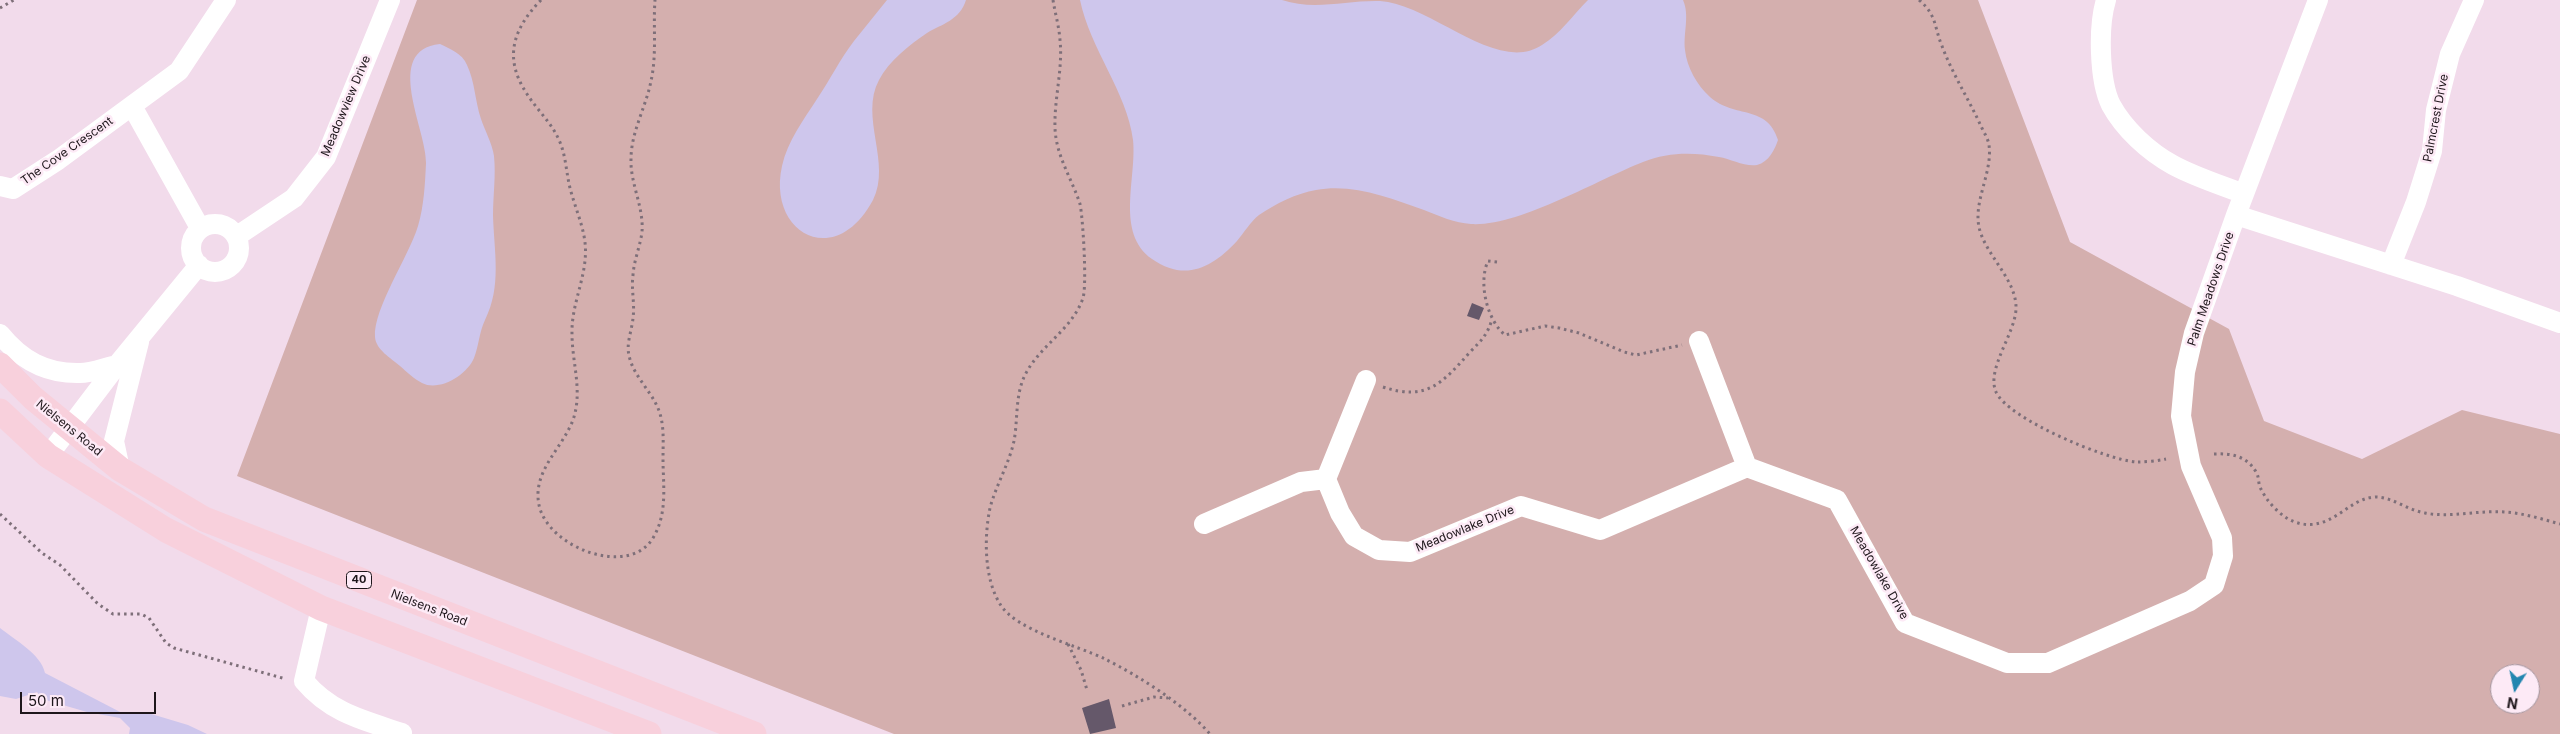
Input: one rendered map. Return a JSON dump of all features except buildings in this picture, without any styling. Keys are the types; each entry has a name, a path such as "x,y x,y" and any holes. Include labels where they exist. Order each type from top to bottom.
{"main road":[{"name":"Nielsens Road","path":"0,366 68,428 120,469 204,519 754,734"},
{"path":"0,411 48,456 166,530 321,608 649,734"}],"street":[{"name":"The Cove Crescent","path":"0,186 13,189 58,160 179,70 226,0"},
{"name":"Meadowview Drive","path":"237,236 294,198 326,157 390,0"},
{"path":"2106,0 2102,12 2101,63 2111,104 2137,139 2173,165 2244,194"},
{"name":"Palm Meadows Drive","path":"2214,585 2224,556 2222,538 2191,466 2181,416 2185,372 2194,333 2236,215 2318,0"},
{"name":"Palmcrest Drive","path":"2390,265 2416,202 2432,151 2436,110 2450,54 2474,0"},
{"path":"132,106 200,228"},
{"path":"2236,215 2457,286 2560,323"},
{"path":"215,223 223,224 232,229 237,236 239,253 233,264 218,272 205,270 199,265 192,256 191,248 194,235 200,228 215,223"},
{"path":"48,456 117,365 199,265"},
{"path":"0,334 10,347 39,368 80,373 117,365"},
{"path":"120,469 114,441 139,340"},
{"path":"1699,341 1747,468"},
{"path":"1204,524 1301,482 1326,479 1366,380"},
{"name":"Meadowlake Drive","path":"1326,479 1340,513 1354,536 1379,550 1410,552 1521,506 1600,530 1747,468 1837,500 1905,623 2007,663 2048,663 2190,601 2214,585"},
{"path":"321,608 304,680 318,697 344,714 402,733"}],"path":[{"path":"0,8 14,0"},
{"path":"541,0 528,13 516,37 512,54 516,76 559,139 584,237 586,265 573,313 572,334 577,380 574,413 565,436 543,470 539,486 539,505 546,523 562,540 580,550 599,555 619,556 640,551 652,540 660,522 665,499 664,424 657,405 629,356 628,345 634,312 633,272 642,235 642,221 630,161 632,143 654,66 653,29 655,0"},
{"path":"1054,0 1060,40 1055,130 1061,161 1080,205 1085,270 1083,296 1072,320 1034,359 1023,378 1008,464 991,507 987,539 993,589 1001,606 1021,622 1106,659 1169,698 1210,734"},
{"path":"1919,0 1934,18 1941,45 1989,144 1989,166 1978,213 1981,233 2009,284 2016,307 2015,320 1995,372 1996,392 2008,407 2030,421 2084,447 2112,457 2135,462 2166,459"},
{"path":"1497,262 1488,261 1484,269 1486,295 1496,328 1505,335 1545,326 1559,328 1579,333 1624,352 1636,355 1699,341"},
{"path":"1366,380 1402,392 1418,393 1434,387 1445,380 1483,340 1492,319"},
{"path":"2214,454 2231,453 2242,458 2257,473 2260,487 2272,505 2288,519 2298,523 2321,523 2372,497 2389,498 2407,508 2425,513 2505,512 2560,524"},
{"path":"0,514 42,553 60,564 98,604 113,614 141,614 148,618 166,643 283,679 304,680"},
{"path":"1068,644 1081,670 1087,690"},
{"path":"1122,706 1154,697 1169,698"}],"shaded area":[{"path":"417,0 1978,0 2070,242 2229,329 2264,421 2362,459 2462,410 2560,434 2560,734 894,734 237,476"},
{"path":"887,0 966,0 955,17 913,43 888,66 879,80 874,94 872,109 879,171 878,186 873,200 858,222 841,234 824,238 808,235 794,225 785,210 780,190 784,157 796,131 844,55"},
{"path":"1080,0 1282,0 1306,5 1380,1 1400,5 1420,13 1484,45 1505,51 1524,52 1549,41 1588,0 1683,0 1686,12 1686,57 1690,70 1697,82 1710,97 1720,104 1758,116 1766,121 1773,129 1778,140 1768,158 1757,165 1748,165 1700,154 1662,156 1624,170 1534,210 1490,223 1471,224 1459,222 1385,197 1357,190 1330,188 1309,191 1286,200 1259,215 1228,250 1208,265 1187,271 1176,270 1152,259 1141,248 1134,235 1130,204 1133,140 1129,122 1124,105 1092,36"},
{"path":"440,44 459,54 467,65 472,78 481,119 493,151 495,171 493,215 496,269 494,294 481,330 474,358 459,376 444,384 429,385 416,379 384,353 378,346 375,337 376,325 385,297 418,226 423,203 426,163 425,149 412,93 410,76 413,60 423,49"},
{"path":"0,628 33,654 43,666 45,673 124,714 148,713 188,725 207,734 129,734 130,728 120,718 87,712 42,699 37,692 16,699 0,696"}]}
